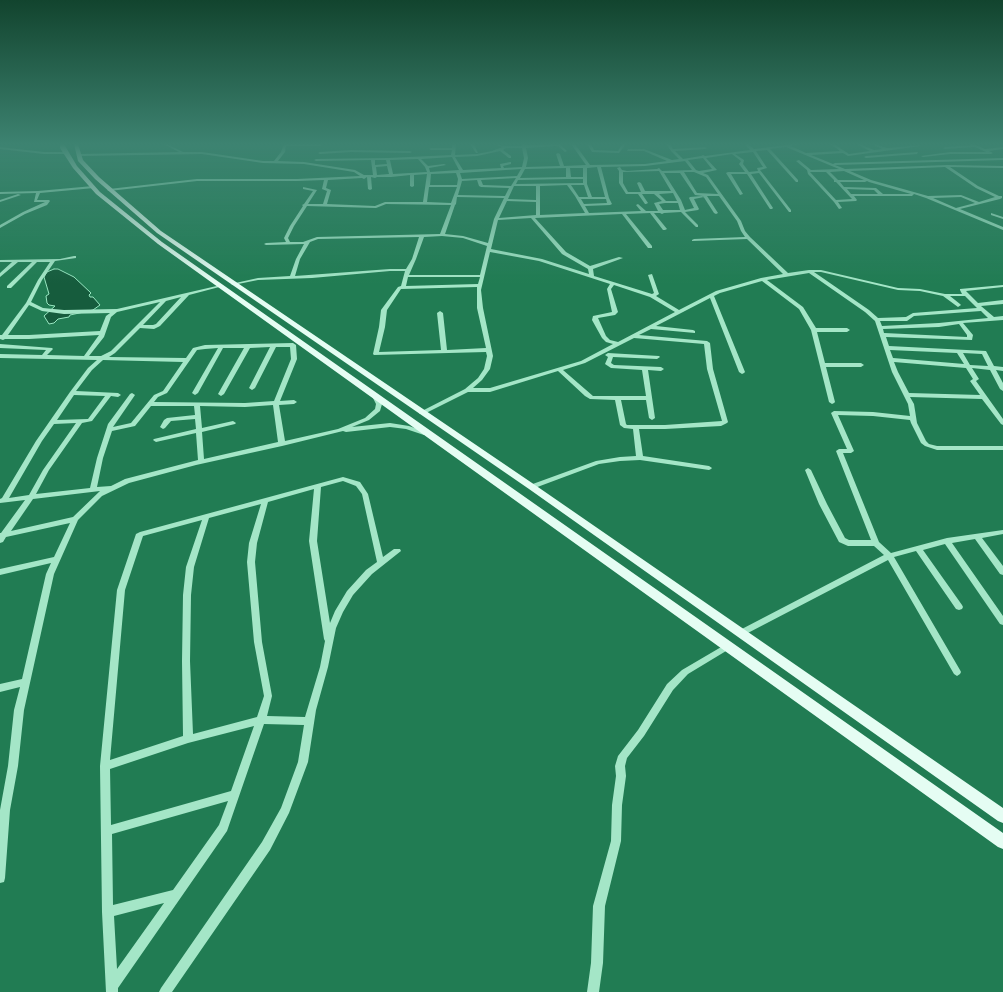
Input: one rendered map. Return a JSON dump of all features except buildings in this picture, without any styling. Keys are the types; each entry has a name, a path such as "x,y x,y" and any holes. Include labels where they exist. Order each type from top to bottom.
{"main road":[{"path":"97,190 160,243 1003,842"},
{"path":"109,190 159,232 233,284 532,487 1003,816"}],"street":[{"path":"0,193 57,190"},
{"path":"289,244 286,238 314,190"},
{"path":"325,206 329,190"},
{"path":"425,204 427,190"},
{"path":"442,235 458,190"},
{"path":"422,413 466,390 480,379 487,369 490,356 480,308 480,285 496,219 511,190"},
{"path":"538,190 535,216 559,248 590,268 592,276"},
{"path":"582,205 610,204 605,190"},
{"path":"625,190 626,192 642,193 674,192 680,202 682,211 696,226"},
{"path":"693,190 696,194 705,196 716,213"},
{"path":"716,190 739,221 748,238 786,274"},
{"path":"739,190 741,194"},
{"path":"759,190 771,208"},
{"path":"774,190 790,211"},
{"path":"825,190 840,208"},
{"path":"835,201 855,200 846,190"},
{"path":"877,190 882,195"},
{"path":"904,190 927,197 1003,229"},
{"path":"985,190 1001,197"},
{"path":"588,215 574,191 588,191 590,198"},
{"path":"0,227 10,223 24,213 46,204 48,201 35,201 38,192"},
{"path":"656,192 664,202"},
{"path":"0,201 25,193"},
{"path":"642,193 646,203"},
{"path":"496,219 535,216 662,213 697,210 691,198 719,195"},
{"path":"850,195 921,195"},
{"path":"457,196 537,201"},
{"path":"927,197 961,196 979,203"},
{"path":"957,209 1001,197"},
{"path":"578,198 607,198"},
{"path":"662,213 656,203 680,202"},
{"path":"304,205 376,207 385,203 454,204"},
{"path":"638,205 645,213"},
{"path":"652,213 665,229"},
{"path":"624,214 650,247"},
{"path":"992,214 1003,218"},
{"path":"266,244 308,242 317,238 442,235 463,237 488,248 540,260 652,296 678,312"},
{"path":"403,287 422,236"},
{"path":"694,240 748,238"},
{"path":"292,277 298,259 308,242"},
{"path":"0,261 35,262 53,261 74,257"},
{"path":"590,268 621,258"},
{"path":"0,276 16,261"},
{"path":"0,341 28,303 40,280 53,261"},
{"path":"9,287 35,262"},
{"path":"233,284 258,279 384,270 407,273 482,276"},
{"path":"809,271 867,311 877,320 895,372 911,404 913,418 923,442 932,446 977,449 1003,448"},
{"path":"466,390 490,390 584,362 711,295 740,284 786,274 809,271 829,273 884,286 920,290 945,295 966,295"},
{"path":"650,275 657,294 652,296"},
{"path":"763,279 801,308 814,330 832,402"},
{"path":"613,283 609,289 615,312 613,314 595,316 594,320 608,341 619,344"},
{"path":"480,285 400,288 384,310 384,317 376,354 488,350"},
{"path":"28,303 42,309 64,312 117,311 164,301 221,286"},
{"path":"993,319 962,290 1003,286"},
{"path":"139,326 154,327 158,325 187,294"},
{"path":"711,295 742,372"},
{"path":"945,295 958,305"},
{"path":"2,501 52,422 90,369 102,358 113,352 164,301"},
{"path":"877,320 907,319 913,315 954,311 1003,302"},
{"path":"85,358 101,337 108,316 117,311"},
{"path":"882,335 970,339 970,335 963,322 954,311"},
{"path":"440,313 444,352"},
{"path":"880,328 939,326 1003,318"},
{"path":"651,327 693,332"},
{"path":"814,330 847,330"},
{"path":"3,336 29,337 102,333"},
{"path":"618,398 624,426 665,427 721,424 725,422 710,369 707,344 634,336"},
{"path":"252,388 274,345"},
{"path":"110,429 133,425 156,396 165,392 195,349 222,346 293,345 294,359 276,403 282,444"},
{"path":"0,346 50,349 43,357"},
{"path":"195,393 222,346"},
{"path":"221,394 248,346"},
{"path":"887,348 984,352 1003,389"},
{"path":"959,351 976,379 973,381 1003,423"},
{"path":"602,353 611,356 657,357"},
{"path":"0,356 188,360"},
{"path":"611,356 608,364 610,366 661,369"},
{"path":"892,360 1003,369"},
{"path":"823,365 861,365"},
{"path":"559,369 592,398 650,398"},
{"path":"645,369 652,418"},
{"path":"72,393 118,396"},
{"path":"52,422 80,422 90,420 108,395"},
{"path":"93,490 100,458 111,424 132,395"},
{"path":"907,395 984,397"},
{"path":"2,501 112,487 151,474 340,430 367,419 378,410 379,404 376,396"},
{"path":"149,404 197,406 294,402"},
{"path":"197,406 201,462"},
{"path":"913,418 873,414 834,413 851,451 839,451 876,543 889,556 957,672"},
{"path":"163,427 169,419 198,416"},
{"path":"1,537 32,496 46,470 80,422"},
{"path":"156,440 233,424"},
{"path":"340,430 362,429 390,424 420,430 437,440"},
{"path":"636,427 640,458"},
{"path":"532,487 598,462 620,458 640,458 709,468"},
{"path":"808,470 823,504 842,540 848,543 876,543"},
{"path":"112,989 108,912 105,766 121,590 140,534 343,479 358,484 365,494 381,563"},
{"path":"318,485 313,541 329,645"},
{"path":"0,878 5,810 13,766 19,710 50,574 74,519 100,494 112,487"},
{"path":"112,989 174,895 223,828 261,720 268,696 258,642 251,562 252,543 265,501"},
{"path":"188,739 186,661 187,595 190,567 199,534 206,517"},
{"path":"1,537 74,519"},
{"path":"741,633 889,556 947,541 1003,532"},
{"path":"977,536 1003,572"},
{"path":"947,541 1003,622"},
{"path":"918,548 959,607"},
{"path":"165,992 270,838 284,810 303,762 311,710 329,645 332,628 339,611 350,593 370,572 397,551"},
{"path":"0,572 56,559"},
{"path":"593,992 597,963 599,906 616,841 617,805 621,776 620,766 623,756 641,732 670,687 686,672 728,646"},
{"path":"0,688 26,682"},
{"path":"105,766 188,739 261,720 309,721"},
{"path":"106,831 235,794"},
{"path":"108,912 174,895"}],"shaded area":[{"path":"58,269 74,277 91,293 89,295 90,297 93,297 100,305 93,310 70,315 69,317 58,319 54,323 49,324 44,316 55,306 47,303 46,296 49,294 44,277 47,272"}]}
